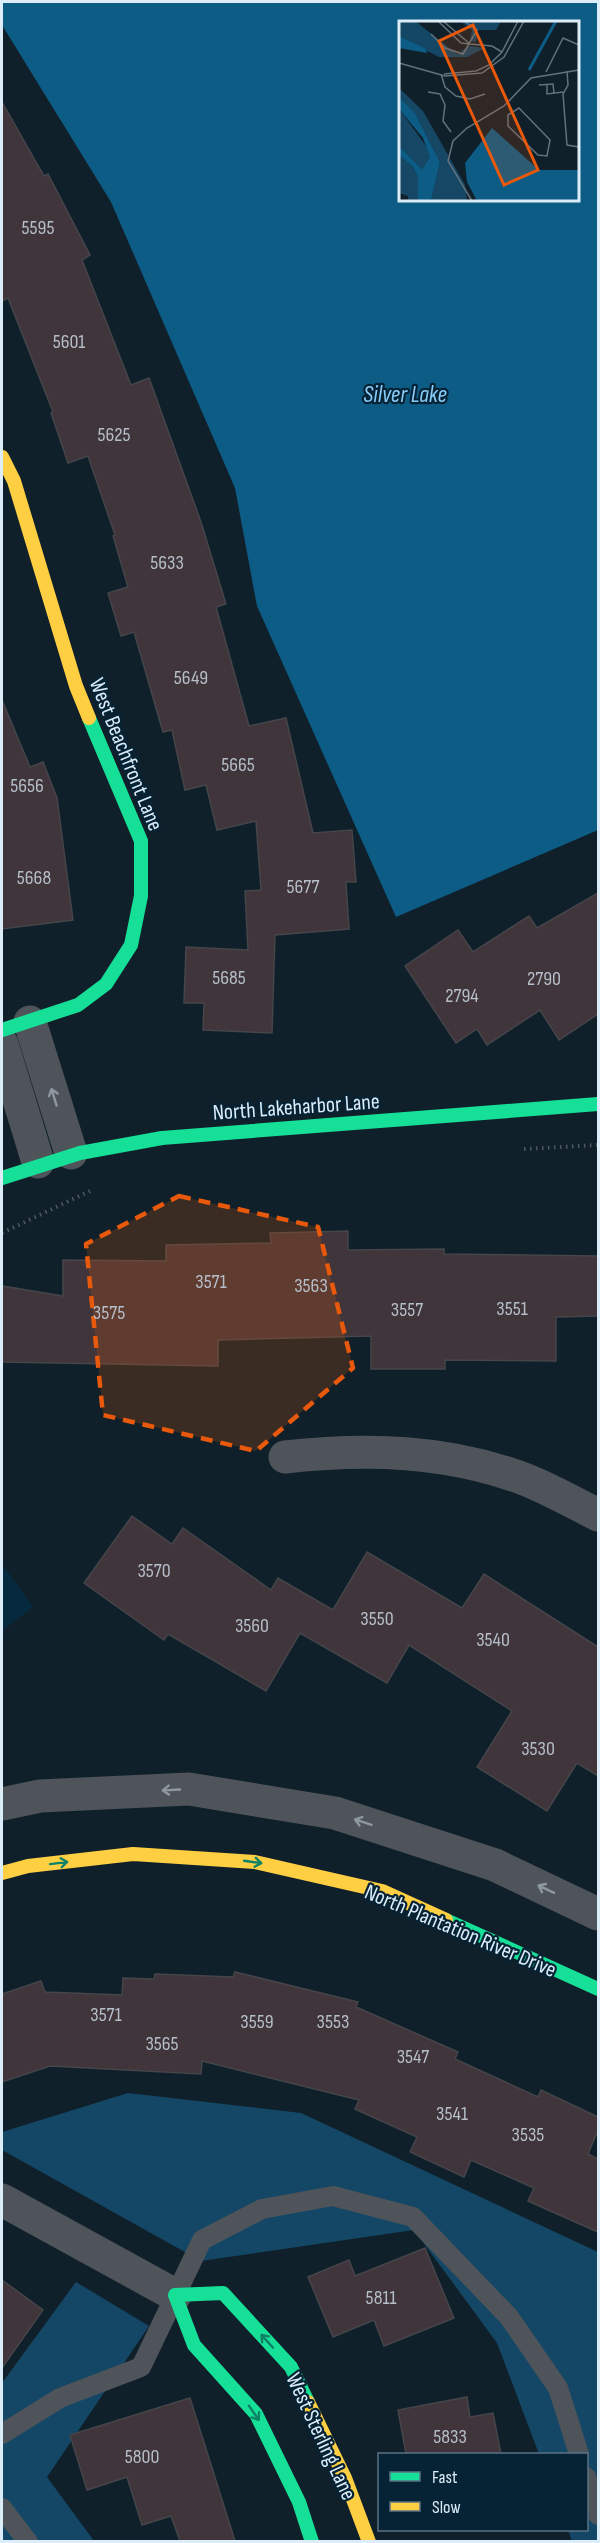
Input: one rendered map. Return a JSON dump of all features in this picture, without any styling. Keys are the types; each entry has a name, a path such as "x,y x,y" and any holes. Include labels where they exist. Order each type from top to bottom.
{"street":[{"name":"West Beachfront Lane","path":"2,457 14,481 76,686 141,841 141,896 131,945 106,984 78,1005 16,1026"},
{"path":"16,1026 71,1153"},
{"path":"2,1044 38,1162"},
{"name":"North Lakeharbor Lane","path":"2,1178 38,1162 71,1153 214,1132 598,1104"},
{"path":"285,1457 334,1451 383,1451 432,1455 480,1465 526,1480 598,1515"},
{"path":"2,1804 40,1796 189,1789 335,1813 495,1865 598,1914"},
{"name":"North Plantation River Drive","path":"2,1873 28,1866 133,1854 255,1862 382,1892 598,1989"},
{"name":"West Sterling Lane","path":"2,2200 175,2295 224,2294 291,2367 345,2478 369,2541"},
{"path":"175,2295 194,2346 256,2414 299,2502 312,2541"}],"lane":[{"path":"2,2434 60,2398 141,2367 202,2240 262,2210 333,2196 413,2217 509,2317 558,2388 579,2453"},
{"path":"588,2483 598,2515"},
{"path":"2,2508 28,2541"}],"path":[{"path":"517,1150 598,1145"},
{"path":"2,1233 101,1186"}],"highlighted area":[{"path":"179,1196 318,1227 353,1368 256,1451 103,1415 86,1244"}],"shaded area":[{"path":"2,1564 33,1607 2,1631"},
{"path":"128,2093 301,2113 598,2252 598,2541 572,2541 568,2531 588,2531 588,2453 539,2453 497,2343 414,2230 201,2261 2,2150 2,2132"},
{"path":"76,2282 149,2326 47,2477 94,2541 2,2542 2,2383"}],"water":[{"name":"Silver Lake","path":"2,2 598,2 598,830 396,917 257,606 235,488 111,202 2,25"}],"building":[{"path":"2,102 44,176 48,174 90,255 82,260 131,385 149,378 201,522 226,604 216,607 249,726 286,718 313,833 352,830 356,882 346,882 349,929 275,935 272,1033 203,1030 204,1003 184,1003 186,947 248,950 245,891 261,890 256,821 217,830 206,785 185,790 172,730 163,732 134,632 121,636 108,593 128,587 113,536 115,535 88,456 68,463 51,413 53,412 8,298 2,301"},
{"path":"2,700 30,767 43,762 57,798 73,920 2,929"},
{"path":"598,893 598,1014 559,1040 540,1010 487,1045 477,1029 456,1043 405,966 458,930 473,952 529,916 537,928"},
{"path":"348,1231 348,1250 444,1249 444,1254 598,1256 598,1316 556,1317 556,1361 445,1360 445,1369 371,1369 371,1336 218,1340 218,1366 2,1362 2,1286 63,1296 63,1260 166,1261 166,1245 271,1243 270,1233"},
{"path":"132,1516 172,1544 183,1528 271,1590 278,1578 333,1610 367,1552 462,1608 484,1574 598,1647 598,1776 577,1763 547,1811 477,1767 512,1711 409,1645 387,1683 300,1633 266,1691 168,1634 164,1640 84,1583"},
{"path":"235,1972 358,2002 356,2007 458,2052 455,2059 538,2097 541,2090 598,2117 598,2130 588,2154 598,2159 598,2232 528,2201 534,2188 471,2160 464,2177 410,2152 417,2137 355,2109 359,2100 202,2061 201,2074 50,2066 2,2082 2,1994 41,1981 45,1992 122,1995 123,1978 154,1979 155,1974 233,1977"},
{"path":"425,2248 454,2318 384,2346 374,2320 333,2337 308,2277 349,2260 355,2276"},
{"path":"2,2280 43,2310 2,2368"},
{"path":"467,2397 470,2417 493,2413 501,2453 406,2453 398,2410"},
{"path":"190,2398 235,2541 180,2541 171,2516 142,2525 127,2477 87,2490 70,2435"}],"traffic: fast":[{"path":"2,1030 78,1005 106,984 131,945 141,896 141,841 89,718"},
{"path":"2,1178 80,1153 162,1138 598,1104"},
{"path":"446,1920 598,1989"},
{"path":"308,2402 291,2367 223,2293 175,2295 194,2345 256,2414 299,2502 312,2542"}],"traffic: slow":[{"path":"2,457 14,481 76,686 89,718"},
{"path":"2,1873 28,1866 133,1854 255,1862 382,1891 446,1920"},
{"path":"308,2402 345,2478 369,2542"}]}
